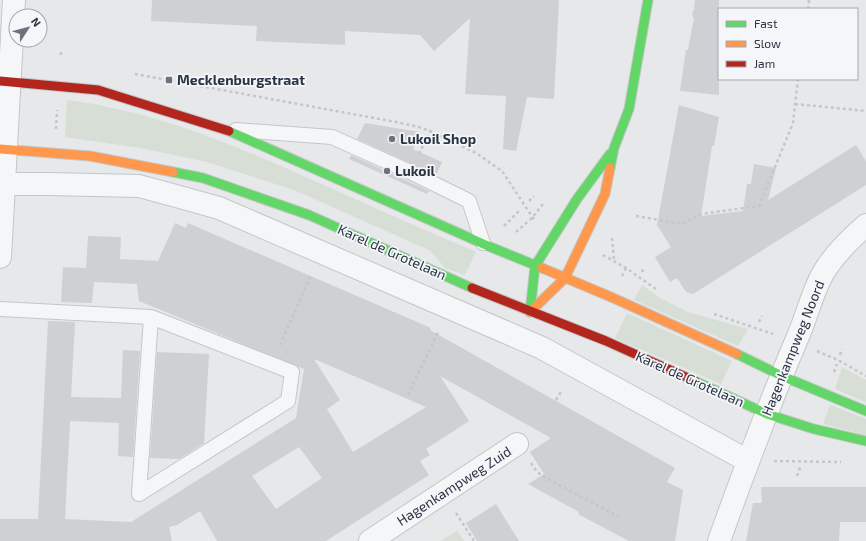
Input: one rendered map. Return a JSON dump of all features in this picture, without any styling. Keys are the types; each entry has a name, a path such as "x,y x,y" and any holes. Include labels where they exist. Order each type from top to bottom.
{"main road":[{"path":"530,312 565,278 605,194 614,148 629,108 648,0"},
{"path":"5,81 98,90 224,129 535,266 611,297 742,356 782,376 866,412"},
{"path":"530,312 535,266 577,199 614,148"},
{"name":"Karel de Grotelaan","path":"3,149 90,156 203,178 309,215 480,291 606,341 767,414"},
{"path":"767,414 814,429 866,441"}],"street":[{"path":"0,257 5,81 14,0"},
{"name":"Karel de Grotelaan","path":"2,185 49,184 139,186 218,208 542,348 748,461"},
{"name":"Hagenkampweg Noord","path":"719,541 748,461 818,283 826,269 850,239 866,225"},
{"name":"Hagenkampweg Zuid","path":"370,541 517,444"}],"lane":[{"path":"224,129 332,137 410,172 469,201 483,243"},
{"path":"0,309 151,317 292,372 288,401 140,494 151,317"}],"path":[{"path":"61,49 61,55"},
{"path":"636,216 682,224 701,214 759,206 793,123 798,80"},
{"path":"794,104 866,112"},
{"path":"56,130 58,106"},
{"path":"410,172 430,131"},
{"path":"529,201 534,196"},
{"path":"504,226 520,210"},
{"path":"642,272 644,268"},
{"path":"272,364 312,272"},
{"path":"759,322 762,316"},
{"path":"408,395 441,327"},
{"path":"795,342 838,360 866,376"},
{"path":"840,355 842,349"},
{"path":"556,400 561,392"},
{"path":"517,444 537,472 618,518"},
{"path":"748,461 842,462"},
{"path":"797,476 801,465"},
{"path":"444,493 474,541"}],"shaded area":[{"path":"67,100 135,113 199,133 292,171 476,252 465,275 445,268 431,251 294,190 207,162 141,148 65,137"},
{"path":"642,285 660,298 688,312 748,329 738,346 634,300"},
{"path":"627,313 732,361 721,384 615,338"},
{"path":"842,367 866,380 866,402 835,389"},
{"path":"830,405 866,419 866,435 823,424"},
{"path":"457,531 464,541 440,541"}],"building":[{"path":"152,0 559,0 554,99 527,97 516,151 503,149 506,96 465,94 470,18 434,51 420,35 345,31 345,45 256,41 257,26 151,21"},
{"path":"695,0 719,0 719,95 680,91 686,50 688,50 694,20 692,13 694,10"},
{"path":"679,105 719,117 714,146 712,146 701,216 743,211 747,184 751,184 754,164 776,168 768,200 856,145 866,161 866,185 693,294 686,292 677,278 670,282 655,257 671,247 657,225"},
{"path":"365,123 420,132 413,149 442,162 436,175 357,139"},
{"path":"351,155 429,191 427,194 349,159"},
{"path":"175,223 186,228 188,223 431,328 430,330 675,468 667,482 683,490 675,541 629,541 578,514 579,512 528,484 544,474 530,452 551,438 440,376 469,421 426,449 430,455 420,461 429,475 326,541 217,541 200,511 177,525 169,527 172,541 0,541 0,519 38,519 48,321 75,322 71,397 121,398 123,350 140,351 133,457 118,456 119,423 70,421 65,519 131,522 296,418 304,369 139,301 137,284 94,282 92,303 61,302 63,267 86,268 88,236 121,237 120,259 158,261","holes":["314,359 382,388 426,407 353,452 327,409 340,400","299,447 322,478 276,509 252,476"]},
{"path":"157,352 209,354 204,443 179,459 150,458"},
{"path":"761,487 866,487 866,522 840,522 839,541 746,541 753,503 762,503"},
{"path":"496,504 519,541 477,541 466,523"}],"traffic: fast":[{"path":"610,168 614,148 629,109 648,0"},
{"path":"229,131 488,246 542,268"},
{"path":"530,312 535,266 577,199 610,154"},
{"path":"173,172 203,178 309,215 472,288"},
{"path":"737,354 782,376 866,411"},
{"path":"695,381 767,414 814,429 866,441"}],"traffic: slow":[{"path":"0,149 90,156 173,172"},
{"path":"530,312 565,278 605,194 610,168"},
{"path":"542,268 611,297 737,354"}],"traffic: jam":[{"path":"0,81 98,90 229,131"},
{"path":"472,288 606,341 695,381"}],"place":[{"name":"Mecklenburgstraat","path":"169,80"},
{"name":"Lukoil Shop","path":"392,139"},
{"name":"Lukoil","path":"387,171"}]}
